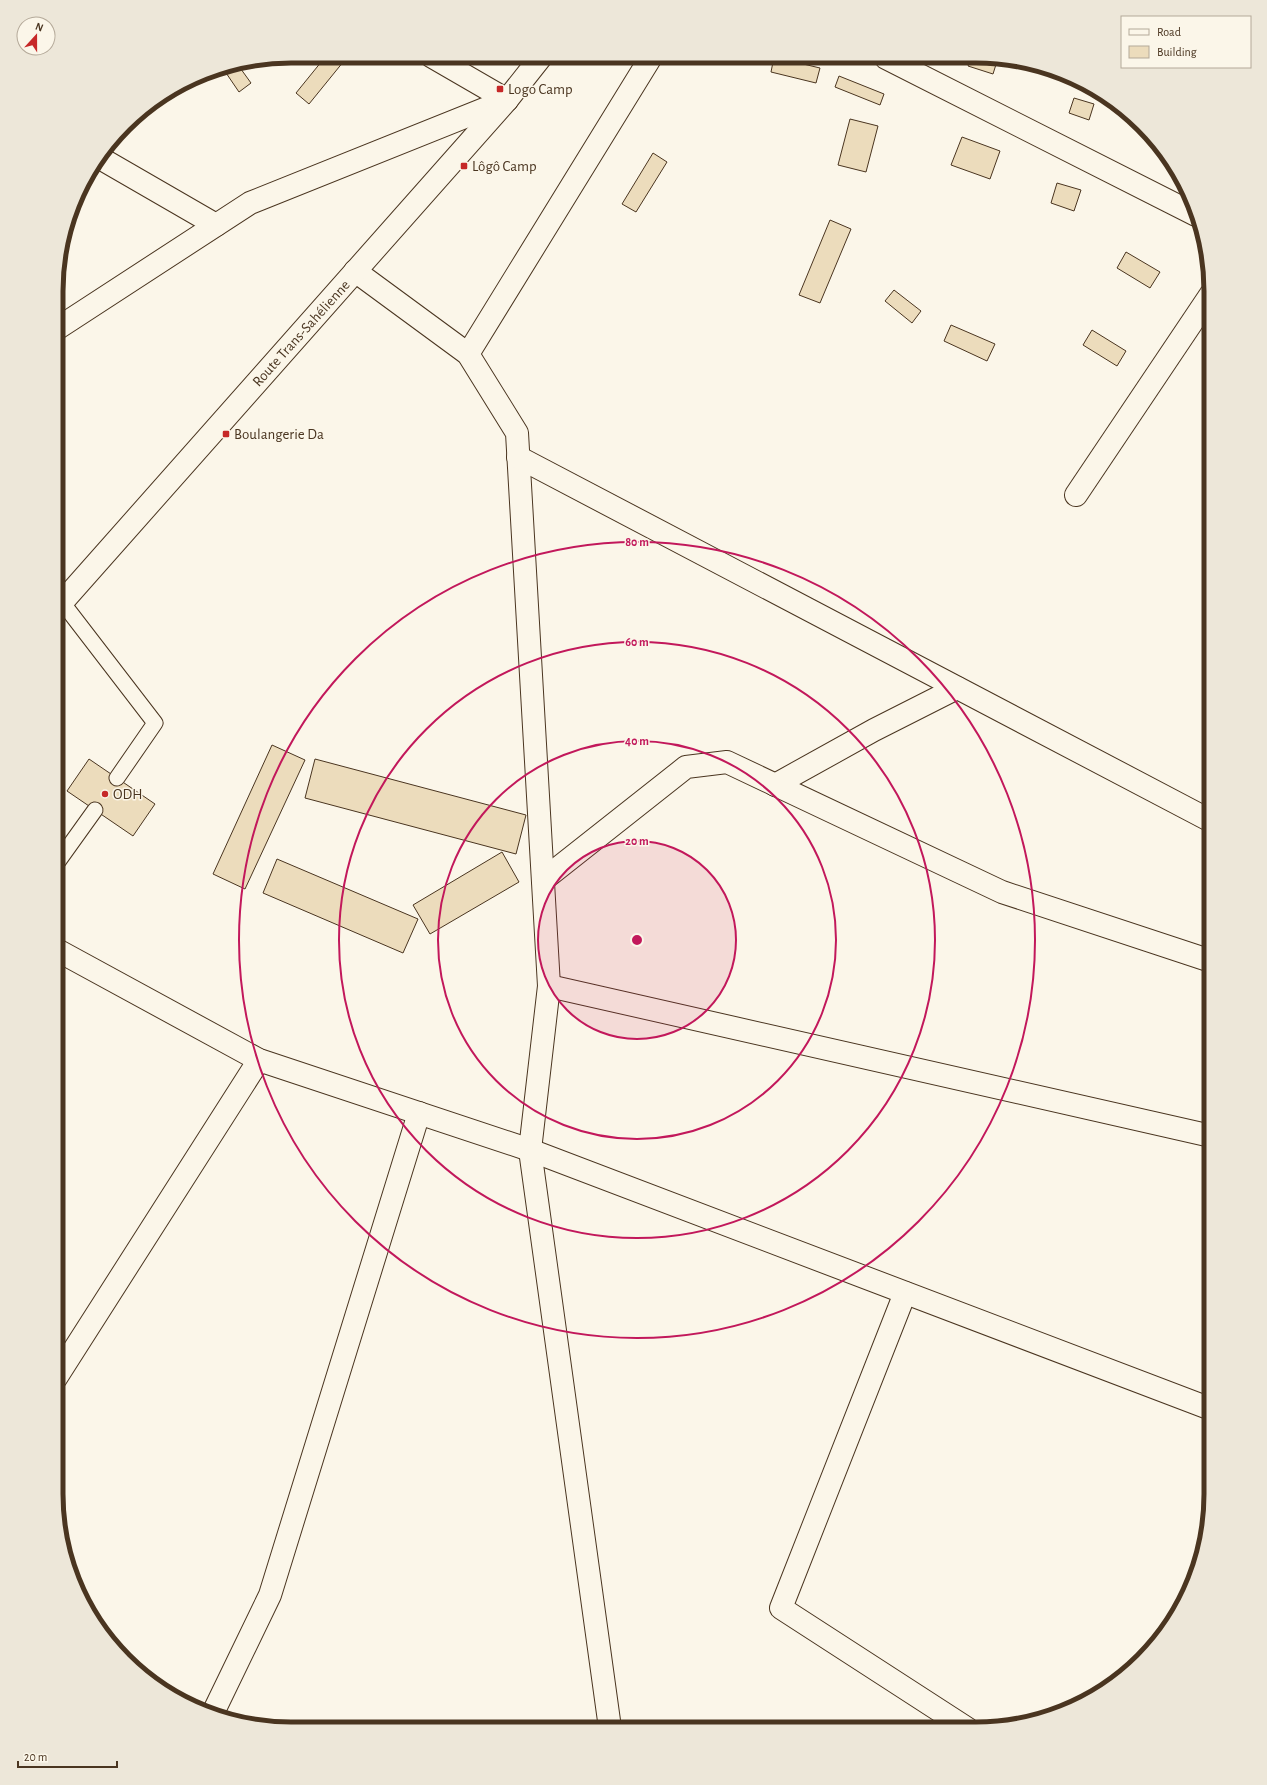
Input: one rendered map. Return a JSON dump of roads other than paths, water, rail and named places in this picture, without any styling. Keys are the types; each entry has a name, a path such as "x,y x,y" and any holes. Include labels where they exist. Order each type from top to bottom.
{"main road":[{"path":"443,63 507,100"},
{"name":"Route Trans-Sahélienne","path":"63,602 507,100 537,63"},
{"path":"468,354 647,63"},
{"path":"896,63 1190,212"},
{"path":"63,325 250,202 507,100"},
{"path":"104,160 216,225"},
{"path":"355,271 468,354 517,433 549,986 530,1150 609,1722"},
{"path":"1076,495 1204,304"},
{"path":"518,457 1204,817"},
{"path":"775,785 874,730 957,688"},
{"path":"543,880 686,767 727,762 1002,892 1204,959"},
{"path":"63,953 259,1060 530,1150 1204,1407"},
{"path":"549,986 1204,1134"},
{"path":"63,1367 259,1060"},
{"path":"215,1709 270,1595 418,1113"},
{"path":"905,1293 781,1608 957,1722"}],"lane":[{"path":"63,609 155,723 117,778"},
{"path":"63,855 95,810"}],"place":[{"name":"Logo Camp","path":"500,89"},
{"name":"Lôgô Camp","path":"464,166"},
{"name":"Boulangerie Da","path":"226,434"},
{"name":"ODH","path":"105,794"}]}
